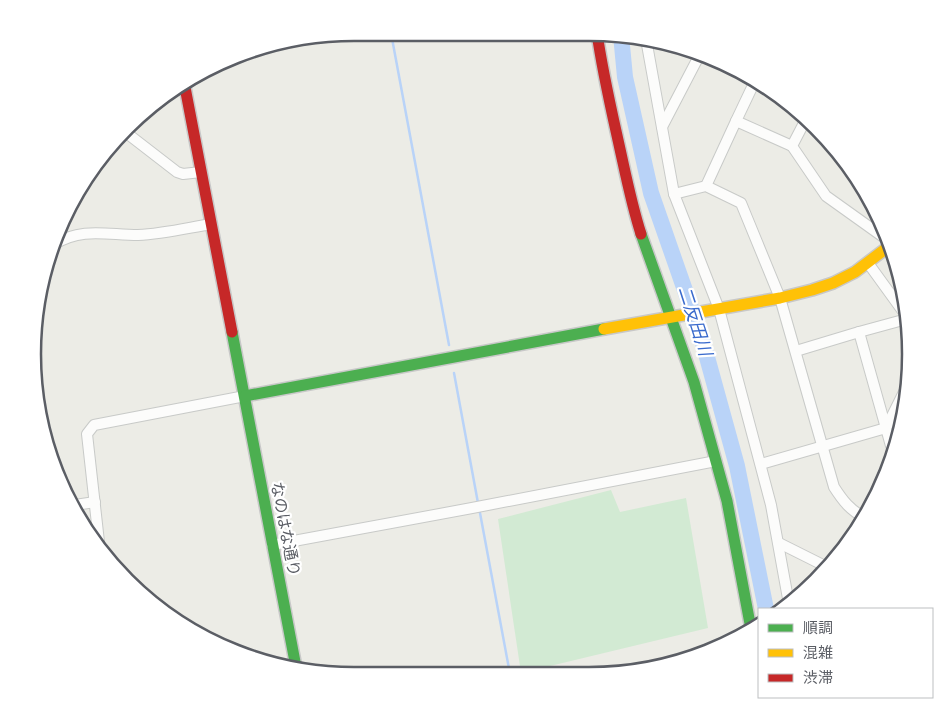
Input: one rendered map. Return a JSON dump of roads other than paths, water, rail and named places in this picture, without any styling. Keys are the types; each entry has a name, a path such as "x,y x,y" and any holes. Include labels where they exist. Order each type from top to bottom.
{"street":[{"path":"598,41 608,96 639,227 694,382 727,500 749,623"},
{"path":"647,47 674,194 715,310 761,464 788,594"},
{"path":"662,127 697,60"},
{"path":"706,186 752,87"},
{"name":"なのはな通り","path":"186,91 295,661"},
{"path":"736,120 792,146 826,196 877,233"},
{"path":"792,146 802,125"},
{"path":"130,136 177,172 183,174 201,172"},
{"path":"674,194 706,186 741,203 780,298 834,488 844,502 858,514"},
{"path":"63,240 84,233 160,233 211,224"},
{"path":"98,534 87,434 94,425 780,298 833,283 855,272 884,250"},
{"path":"868,263 898,304"},
{"path":"796,351 900,321"},
{"path":"858,332 889,440"},
{"path":"761,464 886,428 898,405"},
{"path":"272,545 716,461"},
{"path":"80,504 95,502"},
{"path":"779,543 820,564"}],"waterway":[{"path":"392,41 449,345"},
{"name":"二反田川","path":"622,43 625,77 651,193 702,339 737,466 766,608"},
{"path":"454,373 478,503"},
{"path":"480,513 509,667"}]}
